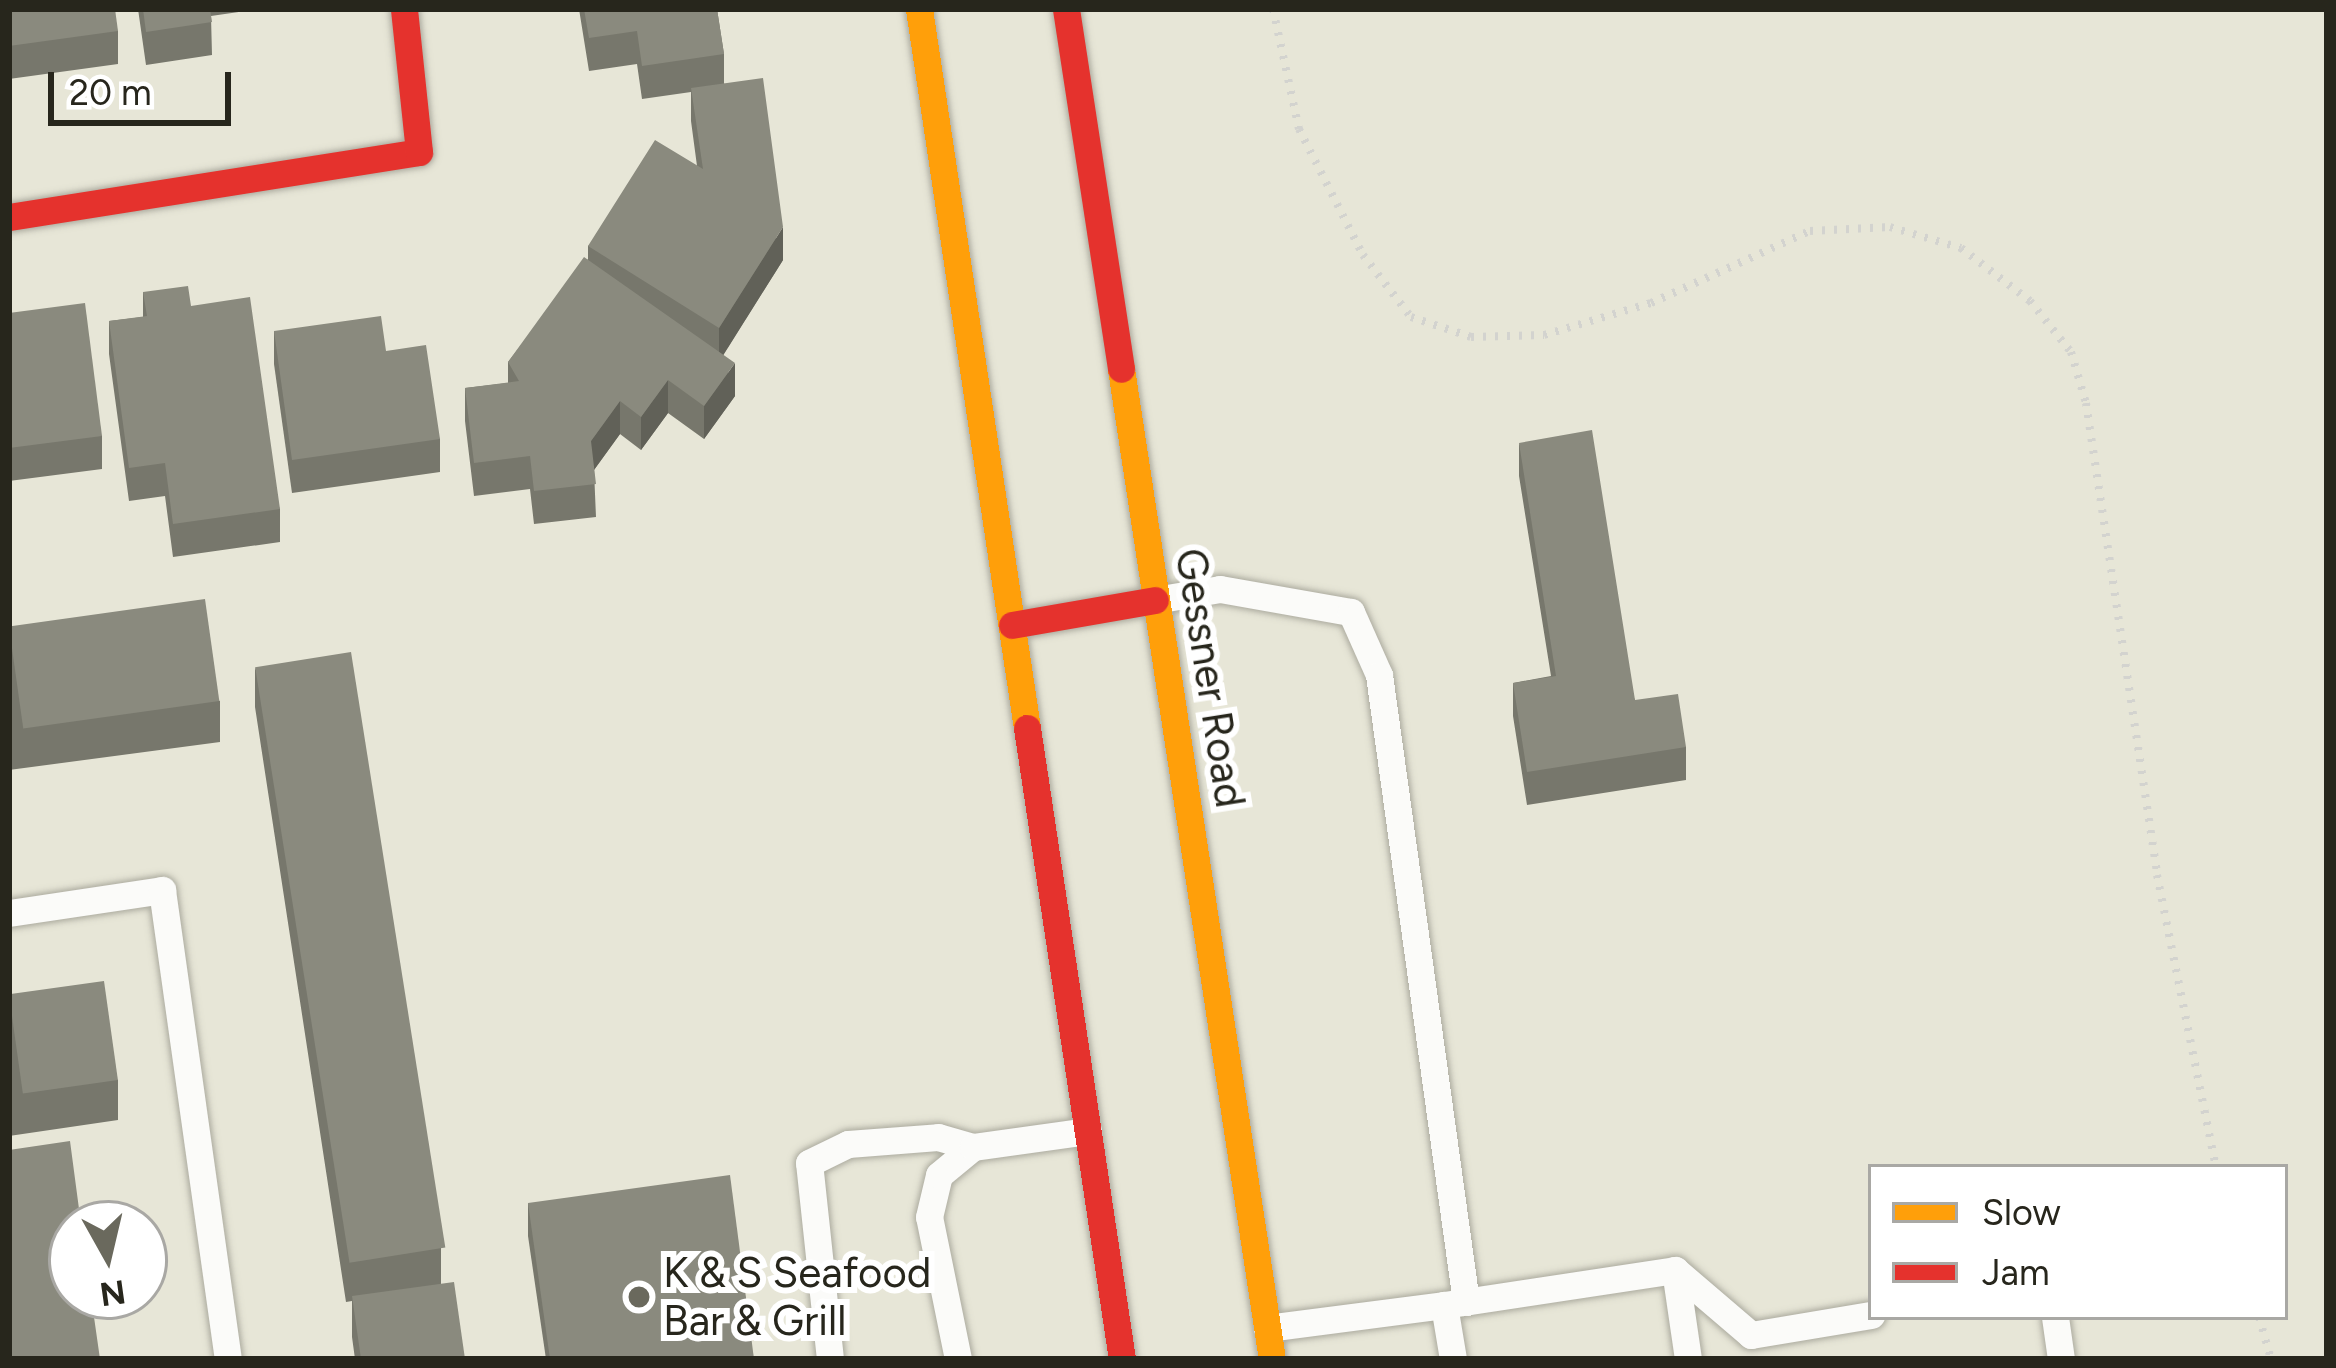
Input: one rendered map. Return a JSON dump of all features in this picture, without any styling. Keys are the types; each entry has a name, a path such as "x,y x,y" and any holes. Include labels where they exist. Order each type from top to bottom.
{"main road":[{"path":"9,217 419,152 404,9"},
{"path":"920,9 1122,1359"},
{"name":"Gessner Road","path":"1066,9 1272,1359"},
{"path":"1012,626 1156,600"}],"lane":[{"path":"1156,600 1286,593 1351,612 1379,675 1455,1303 1453,1359"},
{"path":"9,913 161,890 228,1359"},
{"path":"830,1359 809,1163 848,1144 938,1137 973,1147 1088,1131"},
{"path":"958,1359 929,1217 939,1175 973,1147"},
{"path":"1675,1270 1688,1359"},
{"path":"1267,1328 1675,1270 1751,1335 1868,1316"},
{"path":"2055,1320 2061,1359"}],"path":[{"path":"1273,9 1300,129 1363,256 1411,317 1471,337 1544,335 1651,303 1810,231 1890,227 1961,248 2030,301 2071,352 2086,403 2157,875 2215,1164"},
{"path":"2260,1320 2271,1359"}],"building":[{"path":"9,9 115,9 118,31 9,46"},
{"path":"143,9 210,9 212,22 146,32"},
{"path":"584,9 717,9 724,54 642,66 637,31 589,38"},
{"path":"763,78 783,227 719,328 588,246 655,140 703,169 691,88"},
{"path":"584,257 735,363 704,406 668,380 641,417 620,401 591,441 596,484 534,491 530,456 474,463 465,388 519,381 508,362"},
{"path":"188,286 191,306 250,297 280,509 173,524 165,463 129,468 109,321 147,316 143,292"},
{"path":"85,303 102,436 9,448 9,313"},
{"path":"381,316 386,351 426,345 440,439 292,460 274,331"},
{"path":"1592,430 1635,700 1678,694 1686,747 1527,772 1513,683 1556,676 1519,443"},
{"path":"205,599 219,701 23,729 9,627"},
{"path":"351,652 445,1248 350,1263 255,667"},
{"path":"104,981 118,1080 23,1093 9,994"},
{"path":"70,1141 78,1200 48,1200 48,1320 94,1320 100,1359 9,1359 9,1150"},
{"name":"K & S Seafood Bar & Grill","path":"730,1175 754,1359 550,1359 528,1203"},
{"path":"454,1282 465,1359 361,1359 352,1296"}],"traffic: slow":[{"path":"919,9 1027,728"},
{"path":"1121,369 1272,1359"}],"traffic: jam":[{"path":"9,217 419,152 404,9"},
{"path":"1066,9 1121,369"},
{"path":"1012,625 1155,600"},
{"path":"1027,728 1122,1359"}],"place":[{"name":"K & S Seafood Bar & Grill","path":"639,1297"}]}
